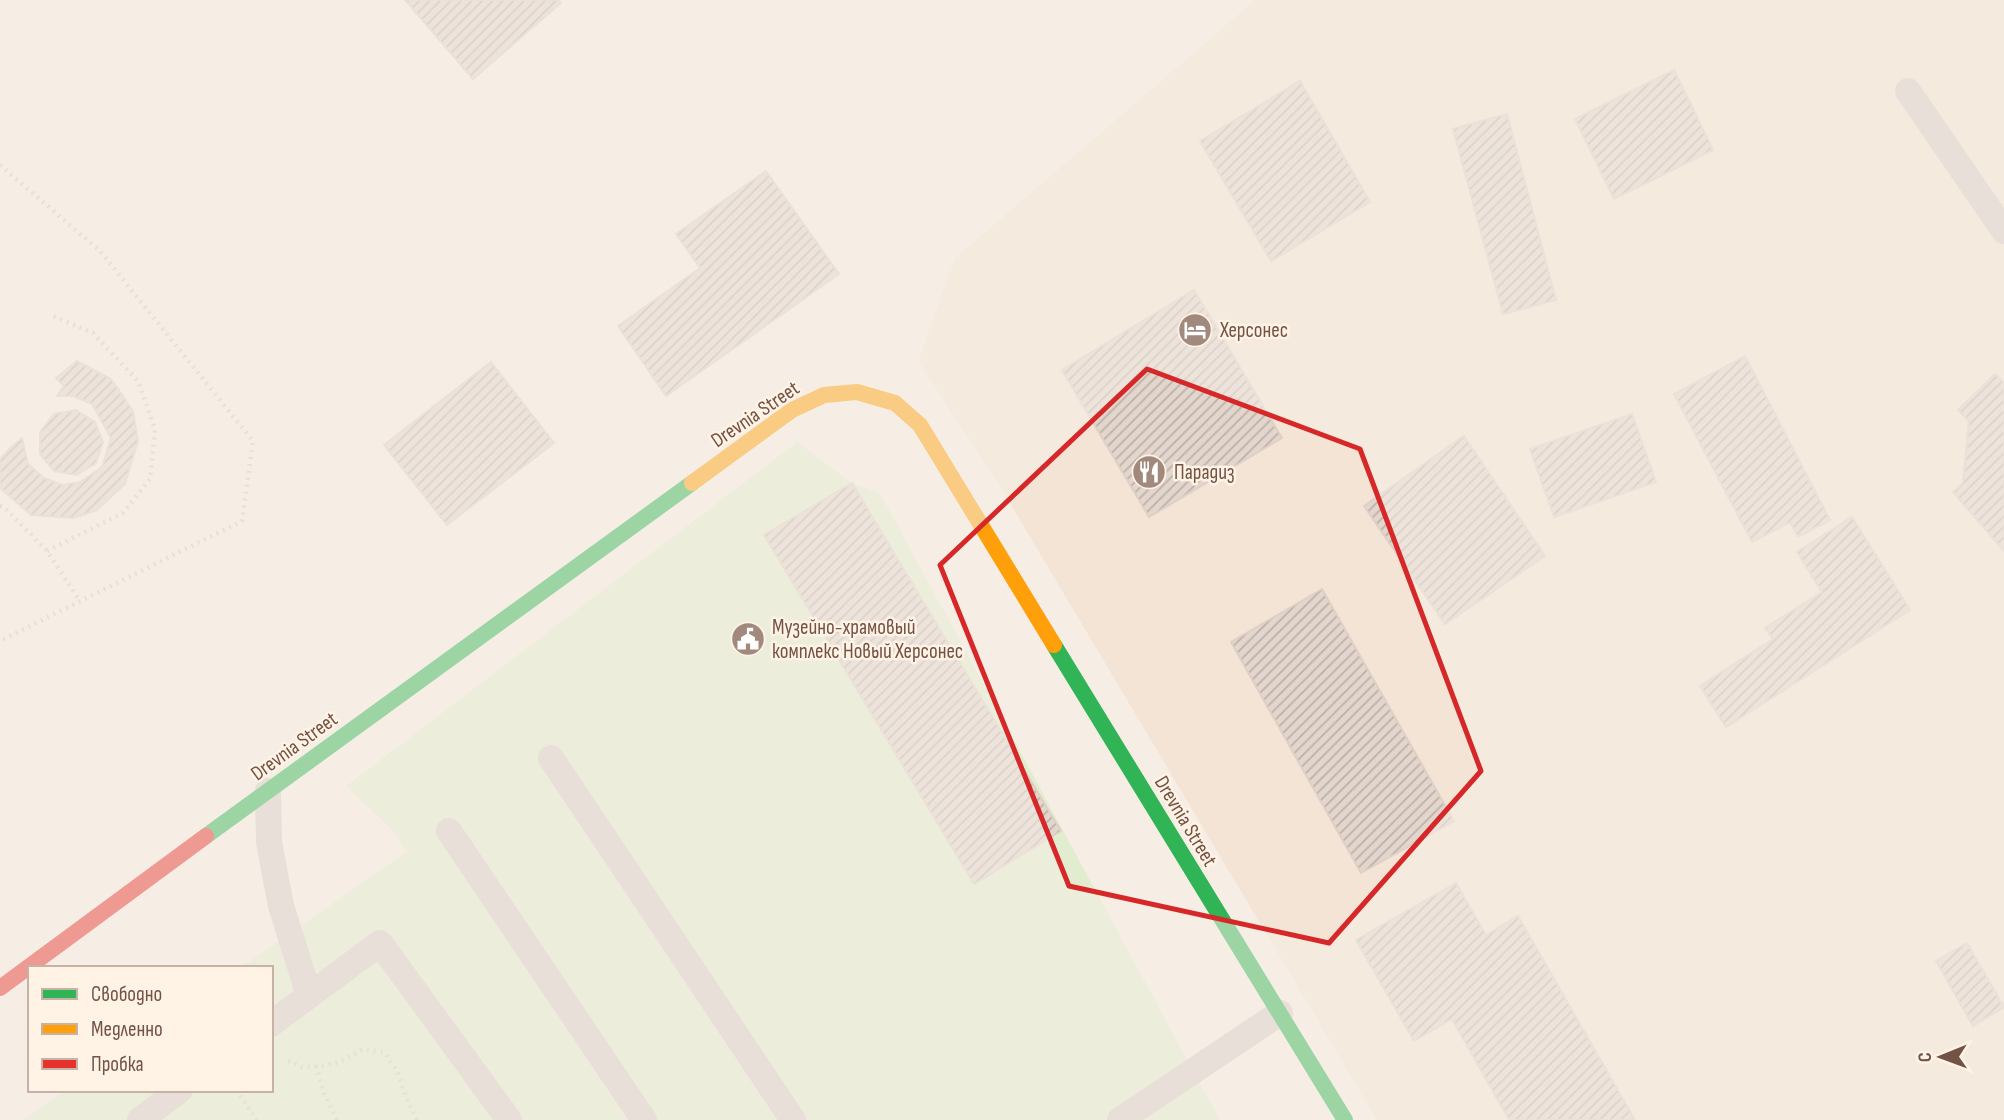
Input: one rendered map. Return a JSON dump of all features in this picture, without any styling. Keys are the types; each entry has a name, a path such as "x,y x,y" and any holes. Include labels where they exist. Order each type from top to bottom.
{"main road":[{"name":"Drevnia Street","path":"30,966 792,410 824,395 857,392 895,404 919,425 1345,1120"},
{"name":"Drevnia Street","path":"0,988 28,967"}],"lane":[{"path":"1908,91 2004,230"},
{"path":"551,758 793,1120"},
{"path":"268,791 269,842 281,906 309,995"},
{"path":"449,831 644,1120"},
{"path":"273,1022 380,943 509,1120"},
{"path":"1121,1120 1280,1013"},
{"path":"139,1120 177,1092"}],"path":[{"path":"0,165 100,251 253,441 242,521 0,641"},
{"path":"47,551 123,513 150,479 155,429 138,381 93,333 53,317"},
{"path":"0,506 5,507 47,551 80,601"},
{"path":"279,1057 302,1067 341,1062 363,1049 385,1053 397,1071 417,1120"},
{"path":"316,1066 324,1093 337,1120"},
{"path":"237,1092 257,1120"}],"highlighted area":[{"path":"1147,369 1360,449 1481,771 1329,943 1069,886 940,565"}],"shaded area":[{"path":"1255,0 2004,0 2004,1120 1377,1120 1002,490 918,361 955,258"}],"green space":[{"name":"Музейно-храмовый комплекс Новый Херсонес","path":"797,442 852,483 880,493 1220,1120 23,1120 63,1092 273,1092 273,966 243,966 406,852 395,833 346,786"}],"building":[{"path":"405,0 558,0 561,3 473,79"},
{"path":"1674,70 1713,150 1614,199 1575,119"},
{"path":"1300,81 1370,202 1271,261 1200,141"},
{"path":"1507,114 1556,300 1503,314 1453,129"},
{"path":"766,171 839,274 666,396 618,326 700,268 676,234"},
{"path":"1194,290 1282,438 1149,517 1062,370"},
{"path":"1745,356 1830,520 1798,537 1790,522 1752,542 1674,394"},
{"path":"77,361 111,379 133,411 138,441 125,484 97,510 74,518 31,515 0,488 0,459 10,448 22,438 28,464 44,478 63,485 80,482 102,467 111,438 92,404 73,396 57,396 64,386 56,378"},
{"path":"491,362 554,443 447,525 384,445"},
{"path":"1995,374 2004,383 2004,551 1953,492 1963,483 1969,421 1958,410"},
{"path":"76,410 95,422 103,442 96,463 77,475 54,471 40,454 40,432 54,414"},
{"path":"1632,414 1656,482 1554,517 1530,449"},
{"path":"1464,436 1545,556 1445,624 1364,506"},
{"path":"852,483 1061,831 974,884 764,535"},
{"path":"1852,517 1910,610 1726,727 1700,686 1773,639 1765,628 1822,592 1797,552"},
{"path":"1322,589 1454,821 1361,873 1231,642"},
{"path":"1456,883 1486,935 1518,916 1635,1120 1509,1120 1452,1019 1414,1041 1356,940"},
{"path":"1967,943 2004,1007 1973,1026 1936,961"}],"traffic: fast":[{"path":"206,836 692,483"},
{"path":"1054,645 1345,1120"}],"traffic: slow":[{"path":"692,483 792,410 824,395 857,392 895,403 920,425 1054,645"}],"traffic: jam":[{"path":"30,966 206,836"},
{"path":"0,988 28,967"}],"place":[{"name":"Херсонес","path":"1195,330"},
{"name":"Парадиз","path":"1149,472"},
{"name":"Музейно-храмовый комплекс Новый Херсонес","path":"748,639"}]}
